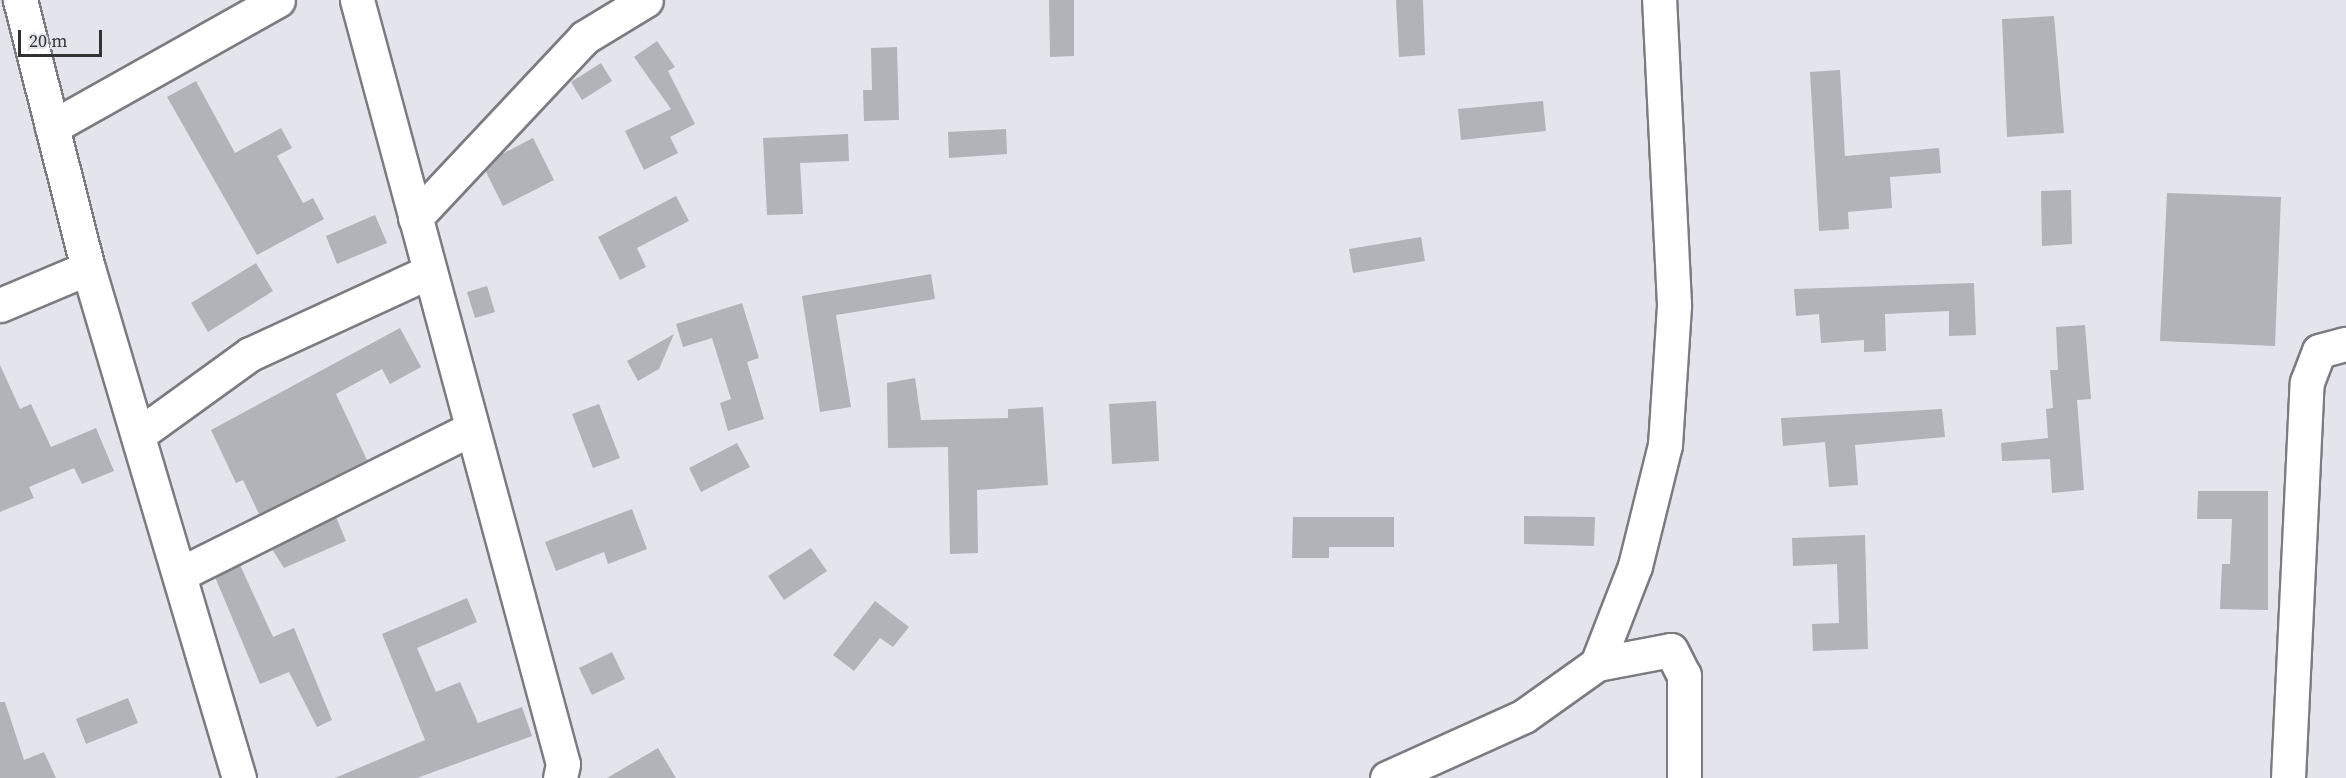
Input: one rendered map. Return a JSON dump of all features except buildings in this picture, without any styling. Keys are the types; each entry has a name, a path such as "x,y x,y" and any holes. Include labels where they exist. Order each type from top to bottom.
{"street":[{"path":"20,0 88,268 182,573 239,778"},
{"path":"52,127 278,0"},
{"path":"357,0 416,218 428,272 563,764 560,778"},
{"path":"416,218 585,37 646,0"},
{"path":"1597,664 1635,566 1665,445 1674,304 1659,0"},
{"path":"0,305 88,268"},
{"path":"138,435 250,354 428,272"},
{"path":"2288,778 2307,382 2319,351 2346,344"},
{"path":"182,573 471,429"},
{"path":"1386,778 1524,716 1597,664 1671,650 1678,658 1684,675 1684,778"}]}
